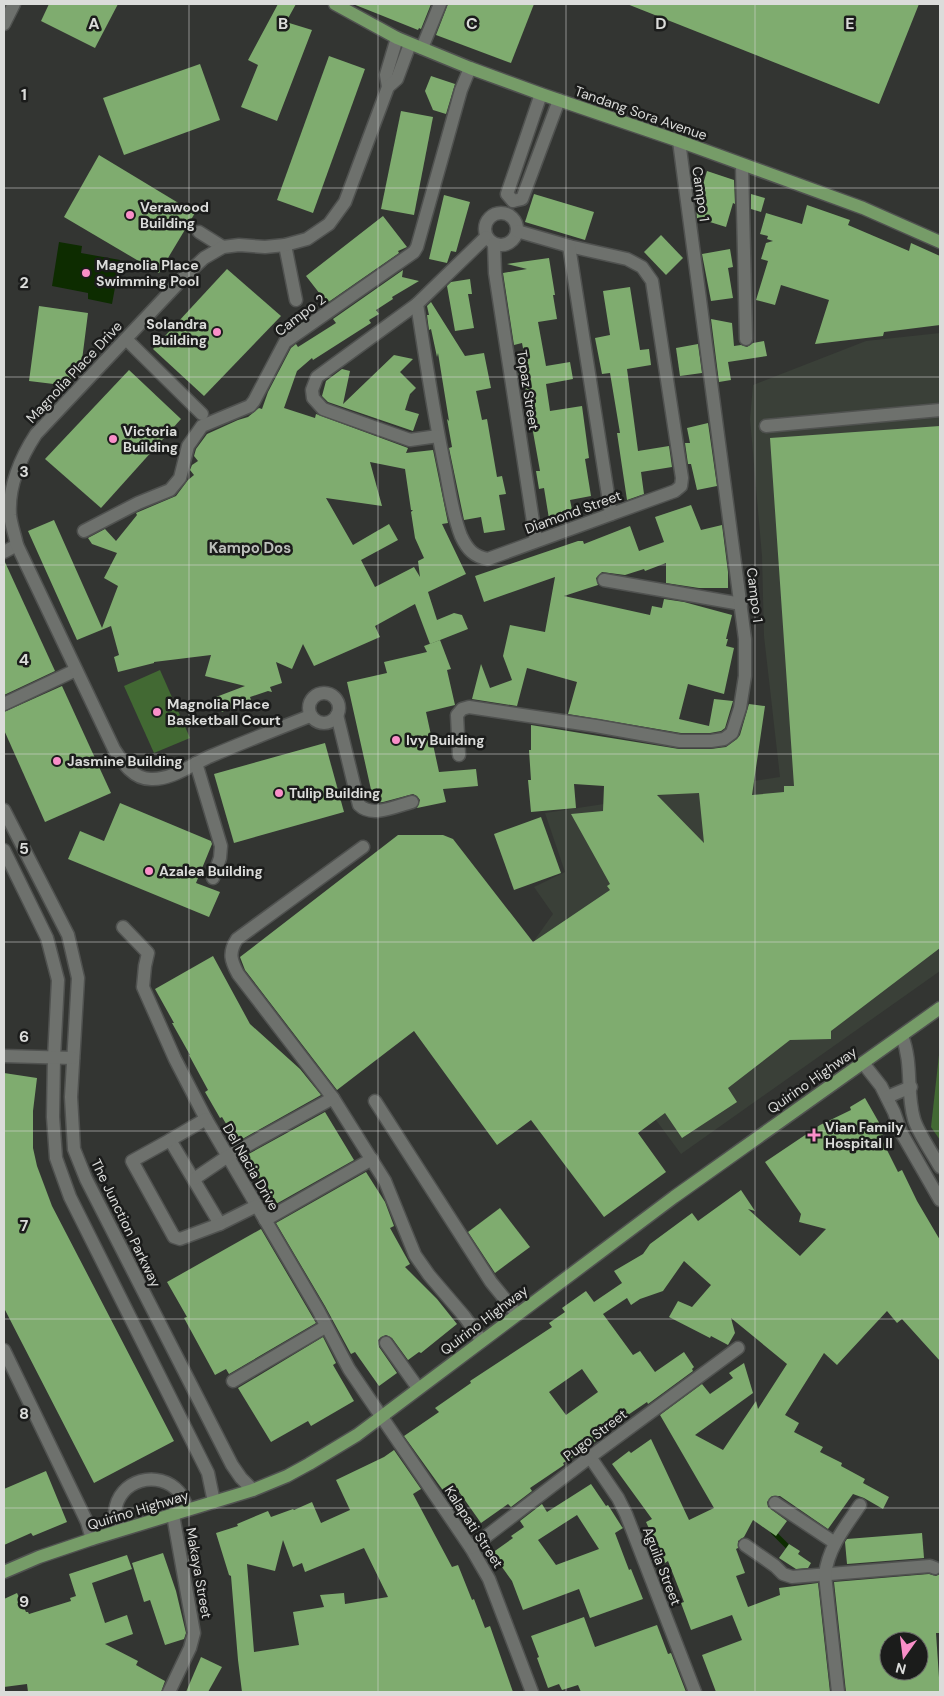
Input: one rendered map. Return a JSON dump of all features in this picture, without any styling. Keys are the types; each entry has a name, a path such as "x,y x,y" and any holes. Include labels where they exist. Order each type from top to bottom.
{"main road":[{"name":"Tandang Sora Avenue","path":"335,4 397,38 470,68 864,208 940,242"},
{"name":"Quirino Highway","path":"4,1572 39,1557 92,1539 253,1490 287,1476 332,1452 674,1197 940,1008"}],"street":[{"path":"4,24 14,4"},
{"path":"199,232 222,247 239,245 265,247 284,245 307,239 329,224 345,202 388,87 397,78 440,4"},
{"path":"388,87 386,75 397,38"},
{"name":"Campo 2","path":"84,531 138,503 170,490 180,478 188,446 202,426 250,406 285,342 414,252 418,247 460,90 470,68"},
{"path":"513,200 507,194 541,94"},
{"path":"513,200 522,199 559,100"},
{"name":"Campo 1","path":"458,754 457,715 462,709 469,707 596,726 680,742 711,741 724,738 732,732 740,708 745,676 745,639 678,141"},
{"path":"742,165 746,339"},
{"path":"508,214 513,200"},
{"path":"501,212 508,214 515,221 517,231 516,236 504,245 490,240 484,230 485,223 489,218 501,212"},
{"name":"Diamond Street","path":"417,304 438,436 455,517 461,536 478,558 488,559 675,491 681,486 682,478 652,280 642,268 627,259 569,246 517,231"},
{"path":"438,436 410,440 393,435 323,409 313,398 312,390 317,377 417,304 490,240"},
{"name":"Topaz Street","path":"490,240 536,541"},
{"path":"284,245 296,300"},
{"path":"569,246 611,514"},
{"name":"Magnolia Place Drive","path":"222,247 204,258 187,274 36,434 28,445 20,463 13,487 10,515 17,545 76,670 114,749 123,763 134,774 149,780 165,778 196,763 310,716"},
{"path":"126,339 202,414"},
{"path":"766,426 940,410"},
{"path":"4,552 17,545"},
{"path":"604,580 741,604"},
{"path":"4,704 76,670"},
{"path":"337,716 327,723 315,720 310,716 308,710 312,699 326,693 336,699 338,704 337,716 358,805 375,812 412,802"},
{"path":"196,763 221,846 220,858 213,878"},
{"name":"The Junction Parkway","path":"4,810 68,936 78,978 71,1097 74,1149 86,1179 232,1465 253,1490"},
{"path":"363,847 236,939 230,956 238,974 333,1098 372,1159 385,1181 415,1255 482,1340"},
{"path":"4,850 47,938 58,980 53,1118 56,1158 70,1197 208,1473 214,1502"},
{"name":"Del Nacia Drive","path":"123,927 148,953 144,966 143,987 175,1059 206,1119 318,1310 325,1327 349,1369 382,1416"},
{"path":"58,980 78,978"},
{"path":"902,1036 907,1047 914,1121 940,1167"},
{"path":"4,1056 73,1058"},
{"path":"862,1063 881,1086 900,1128 940,1200"},
{"path":"887,1097 911,1087"},
{"path":"194,1179 228,1156 333,1098"},
{"path":"375,1101 491,1282 517,1314"},
{"path":"206,1119 132,1161 174,1237 180,1239 220,1224 256,1206"},
{"path":"900,1128 914,1121"},
{"path":"170,1140 220,1224"},
{"path":"265,1220 372,1159"},
{"path":"233,1380 325,1327"},
{"path":"386,1343 418,1388"},
{"name":"Pugo Street","path":"471,1548 738,1348"},
{"path":"4,1350 87,1522 92,1539"},
{"name":"Kalapati Street","path":"382,1416 471,1548 489,1579 532,1692"},
{"name":"Aguila Street","path":"590,1457 618,1498 626,1514 694,1692"},
{"path":"120,1530 115,1513 118,1499 127,1487 140,1480 155,1479 168,1483 180,1492 188,1509"},
{"path":"775,1503 835,1543"},
{"path":"838,1692 825,1574 829,1554 860,1505"},
{"name":"Makaya Street","path":"169,1692 190,1648 194,1633 173,1515"},
{"path":"745,1545 788,1576 797,1578 930,1566 935,1568"}],"shaded area":[{"name":"Magnolia Place Swimming Pool","path":"59,242 82,246 81,253 120,260 112,304 88,299 88,293 52,286"},
{"path":"940,333 940,971 681,1154 529,948 553,914 534,887 565,872 545,813 780,777 764,636 762,556 750,419 753,385 866,341"},
{"name":"Magnolia Place Basketball Court","path":"160,670 190,738 154,753 124,686"},
{"path":"940,1046 940,1140 931,1127"}],"building":[{"path":"49,4 118,4 95,48 41,21"},
{"path":"278,4 296,4 286,22 312,30 277,121 241,107 258,65 248,60"},
{"path":"353,4 431,4 421,29 419,28 418,30"},
{"path":"448,4 534,4 511,63 436,35"},
{"path":"627,4 919,4 879,104"},
{"path":"329,56 365,69 313,213 277,200"},
{"path":"200,64 220,120 124,155 103,98"},
{"path":"431,76 455,84 446,114 433,110 425,91"},
{"path":"401,111 433,117 414,215 381,209"},
{"name":"Verawood Building","path":"99,155 195,213 159,273 64,217"},
{"path":"707,171 734,180 735,204 733,203 726,227 697,218 696,207"},
{"path":"534,194 594,212 585,240 525,222"},
{"path":"751,194 765,198 761,212 751,209"},
{"path":"444,195 470,202 456,252 451,251 447,263 429,259"},
{"path":"807,205 850,220 848,225 909,251 911,243 940,256 940,325 884,332 883,336 815,344 829,300 781,285 775,305 756,300 768,261 761,259 766,243 773,241 767,239 768,236 760,234 766,213 802,224"},
{"path":"383,216 407,247 398,251 399,253 327,303 306,276"},
{"path":"661,235 683,258 666,275 644,252"},
{"path":"730,249 733,267 728,268 733,298 711,301 702,254"},
{"path":"549,258 557,319 538,322 546,366 570,362 573,379 546,384 550,411 582,406 589,458 585,459 591,496 570,500 574,519 550,525 544,488 539,489 536,471 540,471 525,387 521,388 518,370 527,369 522,343 514,345 503,273 527,269 507,264"},
{"name":"Solandra Building","path":"227,269 281,316 204,396 153,349"},
{"path":"403,270 402,277 419,281 392,297 393,299 376,310 379,314 369,320 371,323 313,360 312,358 297,371 284,408 315,418 316,414 408,448 406,453 433,450 448,523 442,524 466,574 428,592 437,620 454,613 462,615 468,629 430,644 415,604 375,626 380,637 314,666 303,644 292,669 276,662 282,683 270,687 272,692 268,691 250,697 251,700 222,712 216,697 245,686 205,676 211,655 154,662 118,672 114,657 119,655 111,626 77,640 28,531 54,520 102,628 118,586 104,578 117,553 92,544 88,538 105,529 116,541 137,515 136,513 176,496 194,475 190,470 192,465 198,461 194,456 196,449 207,434 248,417 259,408 262,409 268,392 291,348 296,344 298,347 336,323 333,319","holes":["370,462 405,469 411,510 413,510 411,512 415,538 424,558 418,561 420,577 414,567 375,587 361,560 398,540 389,524 353,545 326,498 382,506"]},
{"path":"470,279 472,294 468,294 474,328 455,331 447,286 451,282"},
{"path":"630,287 640,350 649,349 651,365 627,369 638,451 669,446 672,467 641,472 644,494 627,500 617,433 620,433 610,373 602,374 595,338 610,335 603,291"},
{"path":"431,302 465,356 484,353 491,388 476,391 482,420 487,419 497,477 502,476 506,494 499,495 505,530 484,533 481,517 464,520 449,448 452,447 447,419 449,421 438,353 437,357 431,329 429,330 427,306"},
{"path":"39,306 88,313 81,368 73,367 70,386 29,381"},
{"path":"711,319 732,323 734,346 741,345 747,347 753,343 764,341 767,356 728,362 731,380 719,382"},
{"path":"698,344 702,373 680,376 676,348"},
{"path":"394,355 413,359 400,372 416,388 410,394 405,410 419,414 413,431 328,402 322,396 326,381 342,369 350,371 343,404"},
{"name":"Victoria Building","path":"129,370 181,419 101,508 45,459"},
{"path":"708,423 717,486 697,490 691,464 688,464 685,443 690,443 687,428"},
{"path":"940,426 940,948 831,1031 831,1039 790,1040 728,1088 737,1102 682,1138 665,1113 638,1133 666,1172 604,1217 531,1120 497,1145 414,1031 337,1090 245,970 240,957 398,835 443,835 453,839 533,942 610,890 607,886 610,884 571,814 603,811 604,786 574,784 576,808 531,812 528,780 531,780 529,750 531,750 531,725 679,749 711,749 726,747 737,739 740,735 749,704 765,706 752,795 784,792 784,786 794,786 770,438","holes":["699,793 704,843 657,795"]},
{"path":"691,505 701,530 722,525 728,572 728,588 699,588 666,583 666,563 645,571 644,569 625,575 602,572 596,578 598,585 564,596 650,615 652,606 662,608 664,599 684,602 732,615 726,646 734,648 724,694 688,684 679,719 709,726 714,699 733,701 725,728 721,731 710,733 681,733 568,714 577,682 527,668 517,706 472,699 481,664 490,688 512,680 503,656 510,625 545,632 555,577 484,602 475,576 578,541 583,541 584,544 630,526 639,551 664,542 655,517"},
{"path":"4,560 55,671 4,695"},
{"name":"Ivy Building","path":"440,640 451,669 447,670 455,705 426,712 439,772 476,769 478,786 443,789 446,802 417,808 420,800 413,794 374,803 347,682 387,673 384,662 427,652 424,646"},
{"name":"Jasmine Building","path":"62,686 111,793 45,822 4,730 4,712"},
{"name":"Tulip Building","path":"325,743 344,812 234,843 214,774"},
{"name":"Azalea Building","path":"120,803 211,841 212,844 196,883 220,892 209,917 68,859 80,831 104,841"},
{"path":"541,817 561,873 514,890 494,834"},
{"path":"213,956 250,1024 300,1069 321,1095 237,1142 205,1092 208,1090 155,989"},
{"path":"4,1073 37,1078 33,1111 33,1148 37,1166 52,1206 174,1441 94,1483 4,1308"},
{"path":"865,1098 885,1133 880,1136 898,1172 902,1170 917,1201 940,1240 940,1361 902,1319 897,1323 887,1311 837,1365 824,1353 785,1415 799,1423 794,1432 823,1447 820,1452 842,1463 841,1466 865,1479 863,1483 889,1497 883,1509 853,1494 828,1529 780,1496 772,1496 767,1502 768,1507 787,1521 776,1536 753,1520 744,1537 738,1541 738,1548 736,1549 745,1573 736,1576 748,1607 780,1595 779,1588 818,1583 830,1692 716,1692 702,1655 742,1640 732,1615 691,1630 681,1603 684,1602 668,1561 665,1563 646,1522 652,1519 612,1464 629,1451 631,1453 651,1439 689,1520 714,1508 660,1415 702,1384 710,1394 733,1378 729,1373 744,1363 753,1393 695,1435 723,1450 756,1401 758,1409 787,1364 731,1318 735,1333 728,1345 669,1317 678,1301 692,1307 711,1285 684,1261 663,1291 640,1299 631,1305 627,1298 603,1314 633,1355 640,1351 655,1372 684,1352 694,1367 693,1371 648,1404 647,1402 603,1432 605,1435 530,1488 532,1491 511,1507 508,1504 481,1523 457,1489 447,1496 404,1436 439,1412 435,1408 471,1383 470,1381 552,1327 549,1323 565,1312 562,1308 586,1291 594,1302 622,1283 614,1271 643,1254 650,1244 692,1213 698,1221 741,1190 755,1211 748,1209 800,1256 826,1229 799,1222 801,1214 765,1162 820,1125 851,1110 850,1107","holes":["582,1369 598,1392 566,1415 549,1392"]},
{"path":"325,1112 354,1160 276,1204 261,1177 259,1179 245,1156"},
{"path":"366,1172 385,1202 394,1226 390,1228 410,1264 405,1267 437,1299 457,1324 421,1353 419,1352 408,1360 392,1338 386,1335 381,1337 378,1340 379,1347 397,1373 379,1386 355,1352 351,1354 276,1223"},
{"path":"500,1208 530,1247 495,1273 468,1232"},
{"path":"261,1229 316,1323 229,1374 226,1369 215,1375 184,1318 187,1317 167,1282"},
{"path":"323,1337 336,1363 333,1365 354,1401 311,1426 308,1421 271,1442 238,1388"},
{"path":"394,1450 421,1489 413,1494 452,1567 458,1565 485,1628 490,1626 513,1692 242,1692 231,1576 229,1575 216,1533 238,1526 237,1524 268,1511 271,1517 312,1502 321,1523 350,1510 336,1480 384,1457","holes":["283,1540 293,1567 302,1563 305,1572 364,1548 388,1597 345,1604 344,1593 320,1595 324,1607 293,1612 299,1645 254,1652 247,1564 275,1571"]},
{"path":"46,1471 67,1522 33,1536 31,1533 4,1545 4,1489"},
{"path":"591,1484 623,1528 615,1533 629,1570 631,1569 643,1599 590,1618 579,1589 523,1610 512,1581 492,1553 513,1538 511,1536 524,1527 520,1521 542,1504 547,1512","holes":["577,1515 599,1549 556,1565 538,1540"]},
{"path":"922,1533 924,1558 847,1564 845,1542 847,1539"},
{"path":"789,1544 800,1551 798,1554 811,1563 808,1568 796,1569 779,1558"},
{"path":"163,1553 176,1591 186,1633 184,1639 165,1645 150,1600 144,1602 132,1563"},
{"path":"127,1555 132,1569 92,1583 105,1623 127,1615 133,1634 105,1644 138,1661 136,1665 165,1681 161,1692 28,1692 27,1684 4,1687 4,1599 17,1593 26,1612 29,1614 71,1601 70,1598 76,1596 69,1574"},
{"path":"929,1574 936,1576 940,1574 940,1633 936,1633 940,1692 846,1692 834,1582"},
{"path":"584,1617 595,1647 657,1625 668,1654 671,1653 686,1692 581,1692 578,1685 562,1690 559,1684 548,1688 531,1636"},
{"path":"201,1657 222,1667 208,1692 186,1692"}],"waterway":[{"path":"773,1532 792,1551"}],"place":[{"name":"Verawood Building","path":"130,215"},
{"name":"Magnolia Place Swimming Pool","path":"86,273"},
{"name":"Solandra Building","path":"217,332"},
{"name":"Victoria Building","path":"113,439"},
{"name":"Magnolia Place Basketball Court","path":"157,712"},
{"name":"Ivy Building","path":"396,740"},
{"name":"Jasmine Building","path":"57,761"},
{"name":"Tulip Building","path":"279,793"},
{"name":"Azalea Building","path":"149,871"},
{"name":"Vian Family Hospital II","path":"814,1135"}],"district":[{"name":"Kampo Dos","path":"250,548"}]}
